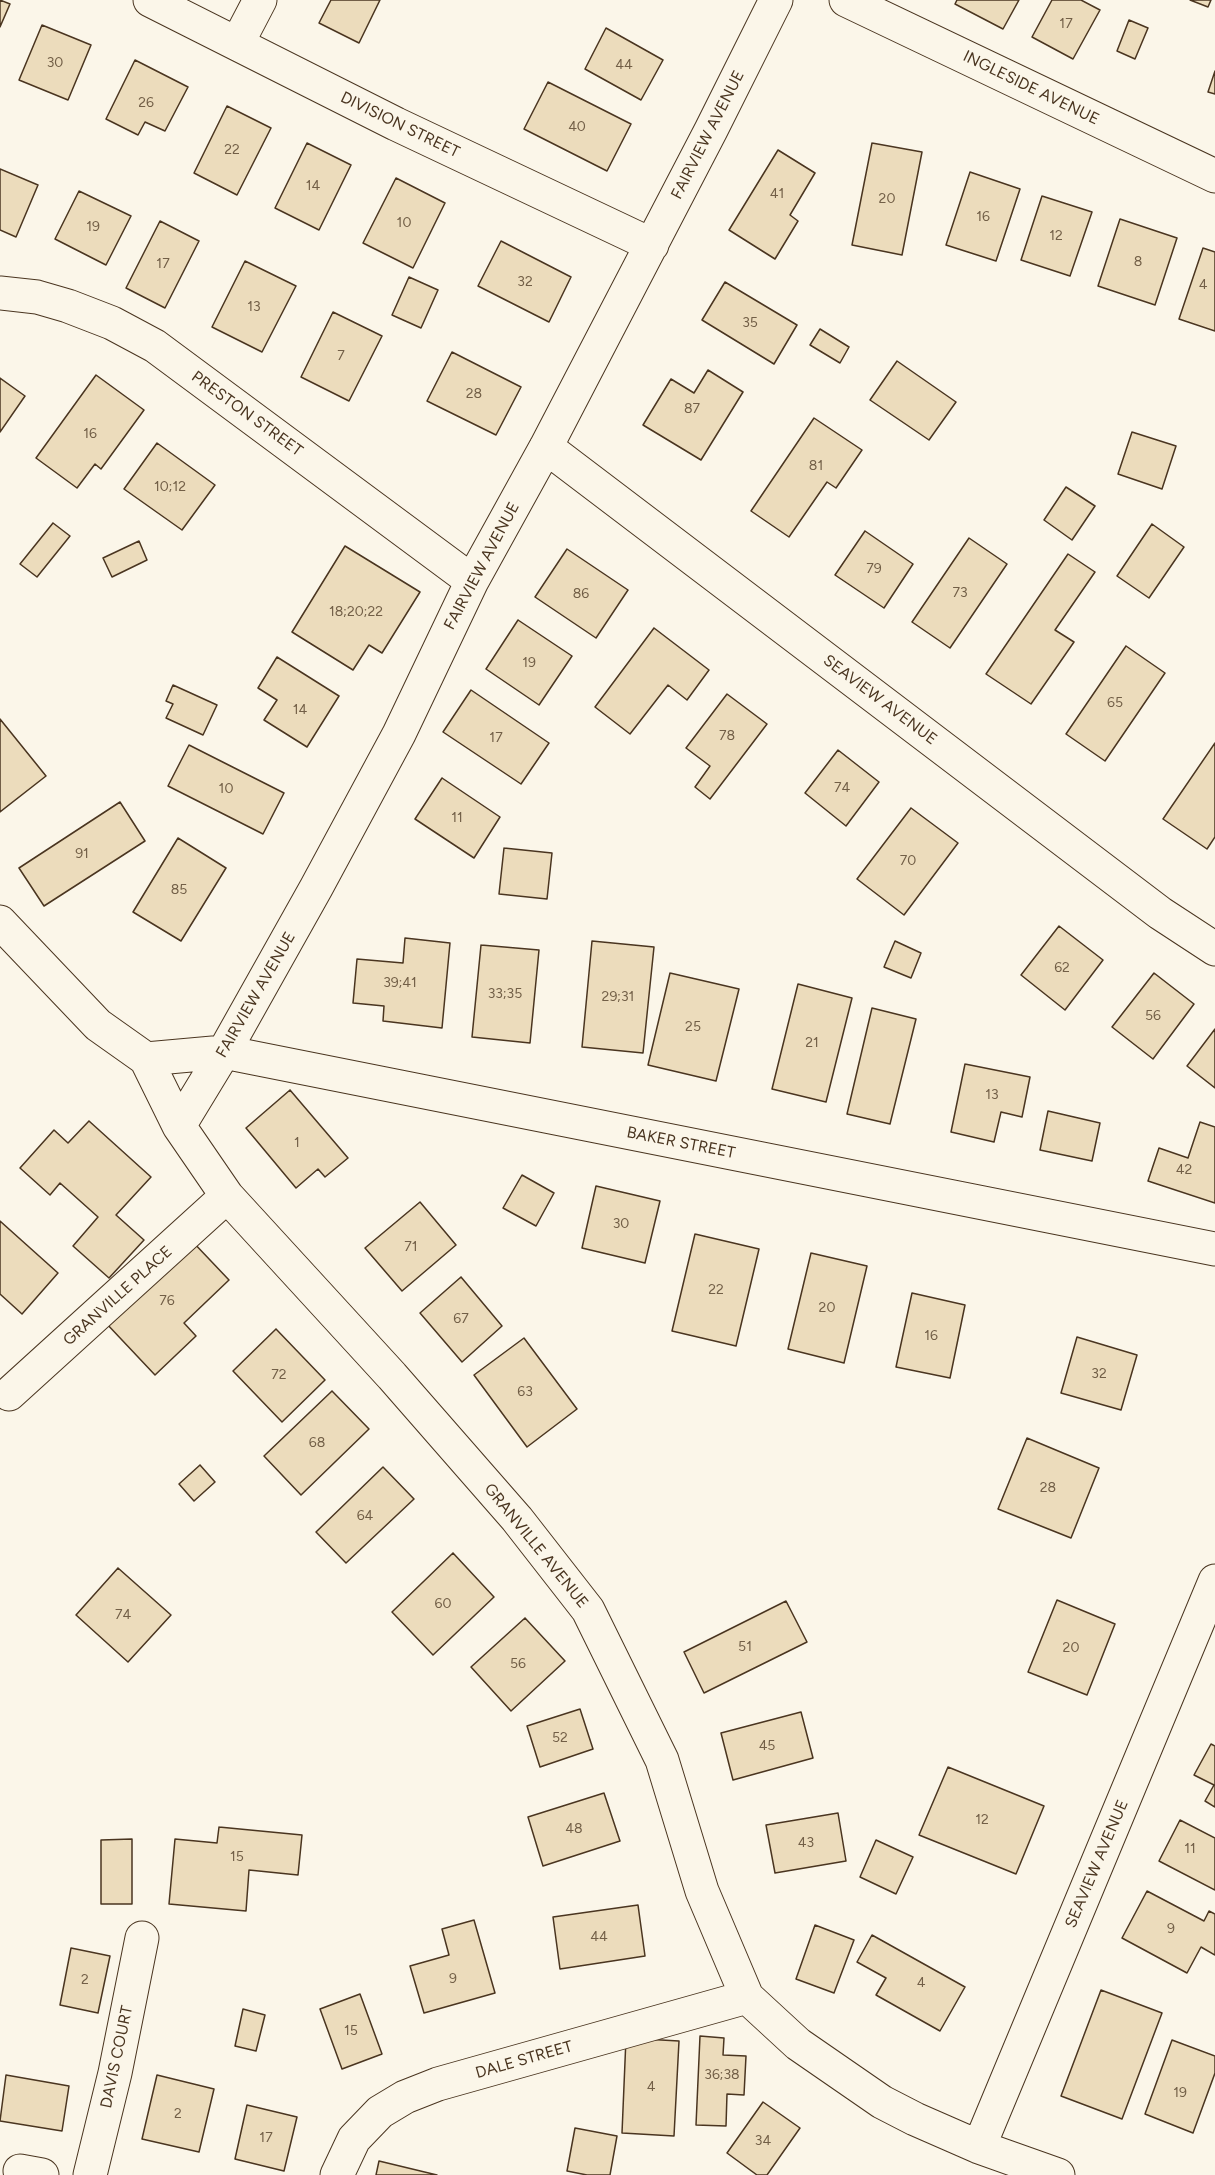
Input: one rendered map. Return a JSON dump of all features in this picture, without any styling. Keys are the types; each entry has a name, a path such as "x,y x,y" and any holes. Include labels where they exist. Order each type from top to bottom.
{"street":[{"name":"DIVISION STREET","path":"150,0 396,124 652,245"},
{"path":"237,44 260,0"},
{"name":"FAIRVIEW AVENUE","path":"179,1126 224,1052 399,734 472,581 546,447 652,245 776,0"},
{"name":"INGLESIDE AVENUE","path":"846,0 1215,176"},
{"name":"PRESTON STREET","path":"0,293 38,297 68,306 112,323 155,346 472,581"},
{"name":"SEAVIEW AVENUE","path":"546,447 1160,913 1215,949"},
{"name":"GRANVILLE AVENUE","path":"0,922 98,1025 146,1059 179,1126 227,1196 392,1376 517,1519 588,1610 662,1760 702,1891 747,1997 798,2044 882,2102 915,2120 979,2147 1058,2175"},
{"name":"BAKER STREET","path":"146,1059 224,1052 1215,1249"},
{"name":"GRANVILLE PLACE","path":"9,1394 227,1196"},
{"name":"SEAVIEW AVENUE","path":"979,2147 1215,1581"},
{"name":"DAVIS COURT","path":"90,2175 142,1938"},
{"name":"DALE STREET","path":"338,2175 354,2139 380,2112 405,2097 438,2084 747,1997"}],"building":[{"path":"0,0 10,4 0,27"},
{"path":"331,0 380,0 359,43 319,23"},
{"path":"957,0 1019,0 1003,29 955,4"},
{"path":"1052,0 1081,0 1100,10 1073,59 1032,37"},
{"path":"1190,0 1211,0 1208,7"},
{"path":"1129,20 1148,28 1135,59 1117,51"},
{"path":"42,25 91,45 68,100 19,80"},
{"path":"606,28 663,60 641,100 585,69"},
{"path":"135,60 188,87 165,131 145,122 138,135 106,119"},
{"path":"1215,71 1215,94 1208,92"},
{"path":"548,82 631,124 607,171 524,129"},
{"path":"227,106 271,128 237,195 194,173"},
{"path":"307,143 351,165 319,230 275,208"},
{"path":"872,143 922,152 902,255 852,245"},
{"path":"778,150 815,173 790,215 798,221 775,259 729,230"},
{"path":"0,169 38,185 16,237 0,230"},
{"path":"970,172 1020,189 996,261 946,245"},
{"path":"396,178 445,203 413,268 363,243"},
{"path":"79,191 131,216 106,265 55,239"},
{"path":"1042,196 1092,212 1070,276 1021,260"},
{"path":"1120,219 1177,238 1155,305 1098,286"},
{"path":"160,221 199,241 165,308 126,288"},
{"path":"501,241 571,277 549,322 478,286"},
{"path":"1203,248 1215,252 1215,331 1179,319"},
{"path":"245,261 296,286 262,352 212,327"},
{"path":"409,277 438,290 421,328 392,315"},
{"path":"725,282 797,325 774,364 702,320"},
{"path":"333,312 382,336 349,401 301,377"},
{"path":"820,329 849,347 840,363 810,345"},
{"path":"452,352 521,387 496,435 427,401"},
{"path":"897,361 956,402 929,440 870,400"},
{"path":"708,370 743,392 701,460 643,425 671,379 694,393"},
{"path":"96,375 144,410 101,469 95,464 77,488 36,458"},
{"path":"0,378 25,396 0,432"},
{"path":"814,418 862,450 836,488 827,482 789,537 751,511"},
{"path":"1132,432 1176,446 1162,489 1118,474"},
{"path":"157,443 215,485 182,530 124,489"},
{"path":"1066,487 1095,506 1072,540 1044,520"},
{"path":"53,523 70,536 37,577 20,564"},
{"path":"1152,524 1184,547 1149,598 1117,576"},
{"path":"865,531 913,564 884,608 835,575"},
{"path":"969,538 1007,564 950,648 912,622"},
{"path":"139,541 147,560 112,577 103,558"},
{"path":"345,546 420,592 382,653 369,645 353,670 292,632"},
{"path":"567,549 628,590 596,638 535,597"},
{"path":"1068,554 1095,572 1055,630 1074,642 1031,704 986,674"},
{"path":"518,620 572,656 539,705 486,669"},
{"path":"654,628 709,670 687,700 668,685 630,734 595,707"},
{"path":"1126,646 1165,673 1105,761 1066,734"},
{"path":"277,657 339,696 307,747 264,720 277,700 258,688"},
{"path":"173,685 217,705 203,735 166,718 173,704 166,701"},
{"path":"471,690 549,743 521,784 443,732"},
{"path":"727,694 767,724 710,799 695,787 710,766 686,748"},
{"path":"0,719 46,776 0,812"},
{"path":"1215,743 1215,837 1207,849 1163,819"},
{"path":"189,745 284,793 263,834 168,786"},
{"path":"838,750 879,782 846,826 805,793"},
{"path":"442,778 500,817 474,858 415,819"},
{"path":"120,802 145,841 44,906 19,868"},
{"path":"911,808 958,843 904,915 857,879"},
{"path":"178,838 226,868 181,941 133,912"},
{"path":"504,848 552,853 547,899 499,894"},
{"path":"1059,926 1103,960 1065,1010 1021,975"},
{"path":"405,938 450,943 442,1028 383,1021 384,1006 353,1003 357,959 403,963"},
{"path":"592,941 654,947 643,1053 582,1047"},
{"path":"895,941 921,953 911,978 884,967"},
{"path":"481,945 539,950 530,1043 472,1037"},
{"path":"670,973 739,989 716,1081 648,1065"},
{"path":"1154,973 1194,1004 1153,1059 1112,1027"},
{"path":"798,984 852,998 826,1102 772,1089"},
{"path":"872,1008 916,1019 890,1124 847,1114"},
{"path":"1215,1029 1215,1088 1187,1066"},
{"path":"965,1064 1030,1077 1022,1117 1001,1112 994,1142 951,1132"},
{"path":"290,1090 348,1158 325,1177 318,1169 296,1188 246,1128"},
{"path":"1048,1111 1100,1123 1092,1161 1040,1150"},
{"path":"89,1121 151,1177 116,1215 144,1240 109,1278 73,1246 98,1217 60,1183 50,1195 20,1168 54,1130 68,1143"},
{"path":"1200,1122 1215,1127 1215,1203 1148,1181 1159,1148 1188,1158"},
{"path":"522,1175 554,1193 536,1226 503,1208"},
{"path":"596,1186 660,1201 645,1263 582,1248"},
{"path":"420,1202 456,1245 402,1291 365,1248"},
{"path":"0,1221 58,1273 22,1314 0,1294"},
{"path":"695,1234 759,1249 736,1346 672,1331"},
{"path":"191,1240 229,1280 184,1323 196,1336 155,1375 105,1322"},
{"path":"811,1253 867,1266 844,1363 788,1349"},
{"path":"461,1277 502,1326 462,1362 420,1313"},
{"path":"912,1293 965,1305 950,1378 896,1367"},
{"path":"276,1329 325,1380 282,1422 233,1371"},
{"path":"1077,1337 1137,1355 1121,1410 1061,1393"},
{"path":"524,1338 577,1409 527,1447 474,1375"},
{"path":"332,1391 369,1429 301,1495 264,1456"},
{"path":"1027,1438 1099,1468 1071,1538 998,1509"},
{"path":"200,1465 215,1482 194,1501 179,1484"},
{"path":"383,1467 414,1499 346,1563 316,1532"},
{"path":"453,1553 494,1597 433,1655 392,1612"},
{"path":"118,1568 171,1615 128,1662 76,1615"},
{"path":"1057,1600 1115,1624 1087,1695 1028,1672"},
{"path":"786,1601 807,1642 704,1693 684,1652"},
{"path":"525,1618 565,1661 511,1711 471,1667"},
{"path":"580,1709 593,1749 540,1767 527,1726"},
{"path":"801,1712 813,1758 733,1780 721,1733"},
{"path":"1211,1744 1215,1746 1215,1807 1205,1801 1214,1785 1194,1775"},
{"path":"948,1767 1044,1806 1016,1874 919,1835"},
{"path":"604,1793 620,1841 543,1866 528,1817"},
{"path":"838,1813 846,1861 775,1873 766,1825"},
{"path":"1180,1820 1215,1838 1215,1890 1159,1861"},
{"path":"219,1827 302,1835 298,1875 249,1870 246,1911 169,1904 175,1839 217,1843"},
{"path":"132,1839 132,1904 101,1904 101,1840"},
{"path":"876,1840 913,1857 896,1894 860,1877"},
{"path":"1147,1891 1204,1921 1209,1911 1215,1914 1215,1955 1201,1947 1187,1973 1122,1938"},
{"path":"638,1905 645,1956 560,1969 553,1917"},
{"path":"474,1920 495,1993 424,2013 410,1966 449,1955 442,1929"},
{"path":"815,1925 854,1940 834,1993 796,1979"},
{"path":"872,1935 965,1987 940,2031 876,1995 886,1978 857,1962"},
{"path":"71,1948 110,1956 98,2013 60,2005"},
{"path":"1101,1990 1162,2013 1122,2119 1061,2096"},
{"path":"360,1994 382,2054 342,2069 320,2009"},
{"path":"243,2009 265,2015 256,2051 235,2046"},
{"path":"700,2036 724,2038 723,2055 746,2056 744,2095 727,2094 726,2126 696,2125"},
{"path":"626,2038 679,2041 674,2136 622,2133"},
{"path":"1172,2040 1215,2056 1215,2073 1193,2133 1145,2114"},
{"path":"6,2075 69,2086 62,2131 0,2121"},
{"path":"157,2075 214,2089 199,2152 142,2139"},
{"path":"763,2102 800,2128 767,2175 757,2175 727,2153"},
{"path":"247,2105 297,2117 284,2171 235,2159"},
{"path":"575,2128 617,2136 610,2175 587,2175 567,2171"},
{"path":"379,2161 437,2175 376,2175"}]}
